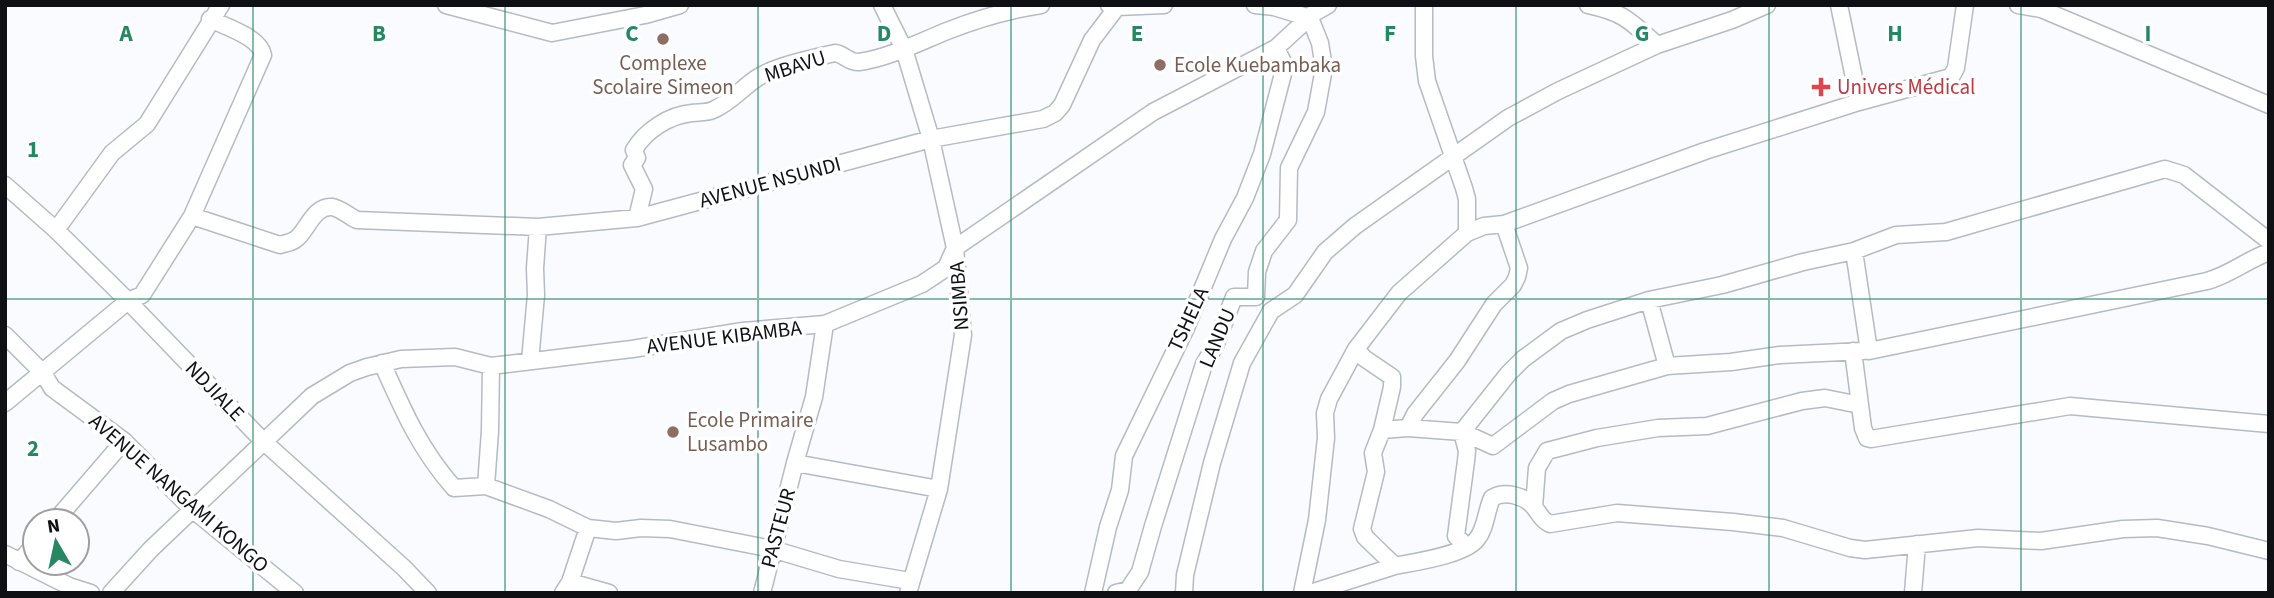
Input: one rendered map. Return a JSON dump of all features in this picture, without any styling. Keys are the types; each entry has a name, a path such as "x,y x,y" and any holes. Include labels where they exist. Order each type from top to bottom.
{"street":[{"path":"56,230 112,153 147,124 221,5"},
{"path":"446,5 552,33 636,17 680,5"},
{"name":"NSIMBA","path":"882,5 904,49 931,139 956,248 963,335 939,489 909,587"},
{"name":"MBAVU","path":"637,218 644,189 632,165 637,158 634,150 647,132 677,117 710,112 730,100 759,76 776,69 835,53 858,62 904,49 984,18 1041,5"},
{"path":"1113,6 1164,5"},
{"path":"1255,5 1315,10"},
{"path":"1424,5 1427,81 1467,198 1467,233"},
{"path":"1588,5 1624,16 1657,45"},
{"path":"1184,593 1185,575 1212,463 1242,363 1271,311 1296,295 1314,265 1338,240 1508,118 1558,90 1657,45 1732,20 1767,5"},
{"path":"1839,5 1859,102"},
{"path":"1302,593 1317,520 1326,438 1325,413 1329,399 1356,349 1399,293 1467,233 1484,226 1504,224 1705,151 1859,102 1951,77 1956,68 1965,5"},
{"path":"2018,5 2042,9 2268,101"},
{"name":"AVENUE NSUNDI","path":"192,216 280,245 294,241 305,230 310,219 325,208 333,207 357,220 538,227 637,218 931,139 1029,122 1055,113 1062,105 1092,40 1113,6"},
{"name":"AVENUE KIBAMBA","path":"111,593 150,549 263,441 312,396 350,373 401,359 456,357 491,366 632,349 743,331 825,324 922,284 946,268 956,248 1153,112 1276,48 1315,10"},
{"name":"LANDU","path":"1116,593 1128,590 1140,572 1205,364 1234,297 1256,297 1257,272 1264,251 1288,220 1289,168 1316,112 1324,68 1315,10"},
{"path":"5,403 128,301 142,295 192,216 263,55 256,42 210,19"},
{"name":"TSHELA","path":"1093,593 1104,540 1120,491 1124,456 1186,328 1262,154 1285,66 1276,48"},
{"path":"1462,432 1523,359 1556,334 1587,320 1649,300 1722,285 1802,262 1854,251 1902,234 1947,232 2165,169 2184,174 2269,241"},
{"name":"NDJIALE","path":"5,185 56,230 128,301 263,441 404,568 428,593"},
{"path":"1408,428 1415,414 1457,361 1494,304 1513,285 1517,277 1519,268 1504,224"},
{"path":"530,361 538,227"},
{"path":"1854,251 1861,351 1860,405 1867,438 2070,407 2269,425"},
{"path":"1382,430 1408,428 1462,432 1493,446 1553,401 1667,366 1731,362 1780,355 1861,351 2207,281 2269,252"},
{"path":"1649,300 1667,366"},
{"name":"PASTEUR","path":"762,593 814,397 825,324"},
{"name":"AVENUE NANGAMI KONGO","path":"5,335 43,373 52,388 124,441 192,509 295,593"},
{"path":"1356,349 1364,358 1392,377 1382,430 1373,453 1376,472 1362,530 1365,537 1395,566"},
{"path":"382,363 419,442 454,488 486,486 549,509 588,528 616,531 670,529 772,549 909,587"},
{"path":"486,486 491,366"},
{"path":"1534,507 1537,468 1547,451 1597,438 1658,428 1707,426 1802,401 1825,398 1860,405"},
{"path":"1462,432 1467,451 1456,536 1468,547"},
{"path":"67,507 124,441"},
{"path":"795,463 939,489"},
{"path":"1310,593 1395,566 1468,547 1478,539 1488,508 1496,496 1521,497 1550,524 1617,513 1783,528 1858,549 1873,550 1978,538 2041,541 2123,529 2157,528 2208,536 2269,551"},
{"path":"588,528 566,587 609,593"},
{"path":"1913,593 1917,544"},
{"path":"12,558 69,586 91,593"}],"place":[{"name":"Complexe Scolaire Simeon","path":"663,39"},
{"name":"Ecole Kuebambaka","path":"1160,65"},
{"name":"Univers Médical","path":"1821,87"},
{"name":"Ecole Primaire Lusambo","path":"673,432"}]}
